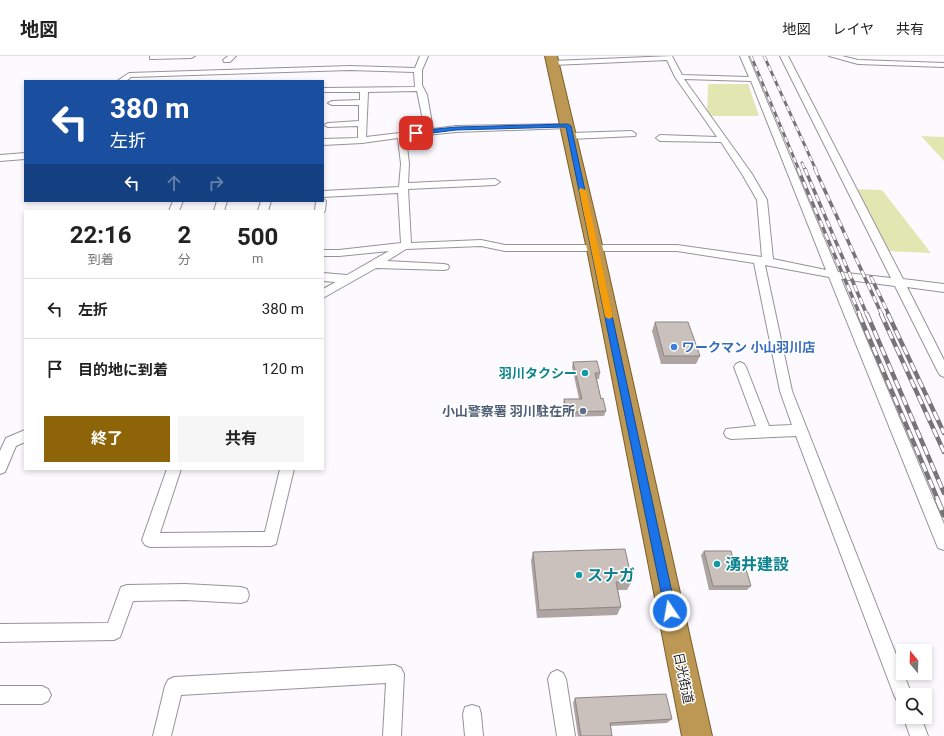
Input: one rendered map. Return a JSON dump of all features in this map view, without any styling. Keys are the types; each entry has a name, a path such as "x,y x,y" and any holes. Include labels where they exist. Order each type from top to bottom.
{"highway":[{"name":"日光街道","path":"552,59 595,249 697,736"}],"street":[{"path":"155,56 153,57 191,56"},
{"path":"424,56 418,70 419,89 423,95 430,131"},
{"path":"744,56 944,544"},
{"path":"784,56 944,372"},
{"path":"833,56 858,62 944,65"},
{"path":"552,59 668,57 679,77 747,174 762,200 763,261 786,391 900,688"},
{"path":"122,80 129,75 245,71 350,68 418,70"},
{"path":"240,80 245,71"},
{"path":"679,77 754,79"},
{"path":"362,140 364,123 364,89"},
{"path":"324,90 419,89"},
{"path":"332,103 364,102"},
{"path":"328,125 364,123"},
{"path":"324,142 402,136 456,128 632,134"},
{"path":"402,136 405,164 403,188 406,246"},
{"path":"660,138 723,140"},
{"path":"0,158 24,156"},
{"path":"324,194 495,182"},
{"path":"324,253 339,253 406,246 481,243 506,248 677,248 763,261 834,275 944,288"},
{"path":"324,293 406,246"},
{"path":"374,264 444,268"},
{"path":"324,277 350,279"},
{"path":"740,368 765,432"},
{"path":"731,433 800,430"},
{"path":"0,468 11,442 24,436"},
{"path":"174,470 150,540 271,539 287,470"},
{"path":"0,633 114,631 127,593 185,592 241,595"},
{"path":"162,736 174,686 395,674 392,736"},
{"path":"557,679 566,736"},
{"path":"0,696 42,695"},
{"path":"472,714 474,736"},
{"path":"915,724 920,736"}],"green space":[{"path":"708,84 748,84 759,116 707,116"},
{"path":"921,136 944,137 944,161"},
{"path":"853,189 882,190 931,253 884,251"}],"building":[{"name":"ワークマン 小山羽川店","path":"655,322 688,322 700,356 664,356"},
{"path":"597,361 600,373 595,373 601,399 603,398 606,411 566,412 564,399 582,399 573,362"},
{"name":"スナガ","path":"625,549 632,581 616,582 621,607 539,610 533,552"},
{"name":"湧井建設","path":"704,551 731,551 736,569 746,569 751,586 713,586"},
{"path":"666,694 672,719 610,723 612,736 581,736 575,698"}],"railway":[{"path":"751,56 799,170"},
{"path":"764,56 816,170"},
{"path":"802,163 805,170"},
{"path":"798,169 860,315"},
{"path":"805,169 867,315"},
{"path":"815,169 882,315"},
{"path":"871,277 889,315"},
{"path":"859,314 938,500"},
{"path":"867,314 944,493"},
{"path":"881,314 944,452"},
{"path":"888,314 944,433"},
{"path":"937,499 944,515"}],"slow traffic":[{"path":"582,190 609,317"}],"place":[{"name":"ワークマン 小山羽川店","path":"674,347"},
{"name":"羽川タクシー","path":"585,373"},
{"name":"小山警察署 羽川駐在所","path":"583,411"},
{"name":"湧井建設","path":"717,564"},
{"name":"スナガ","path":"579,575"}],"route":[{"path":"416,133 456,128 568,126 670,611"}]}
